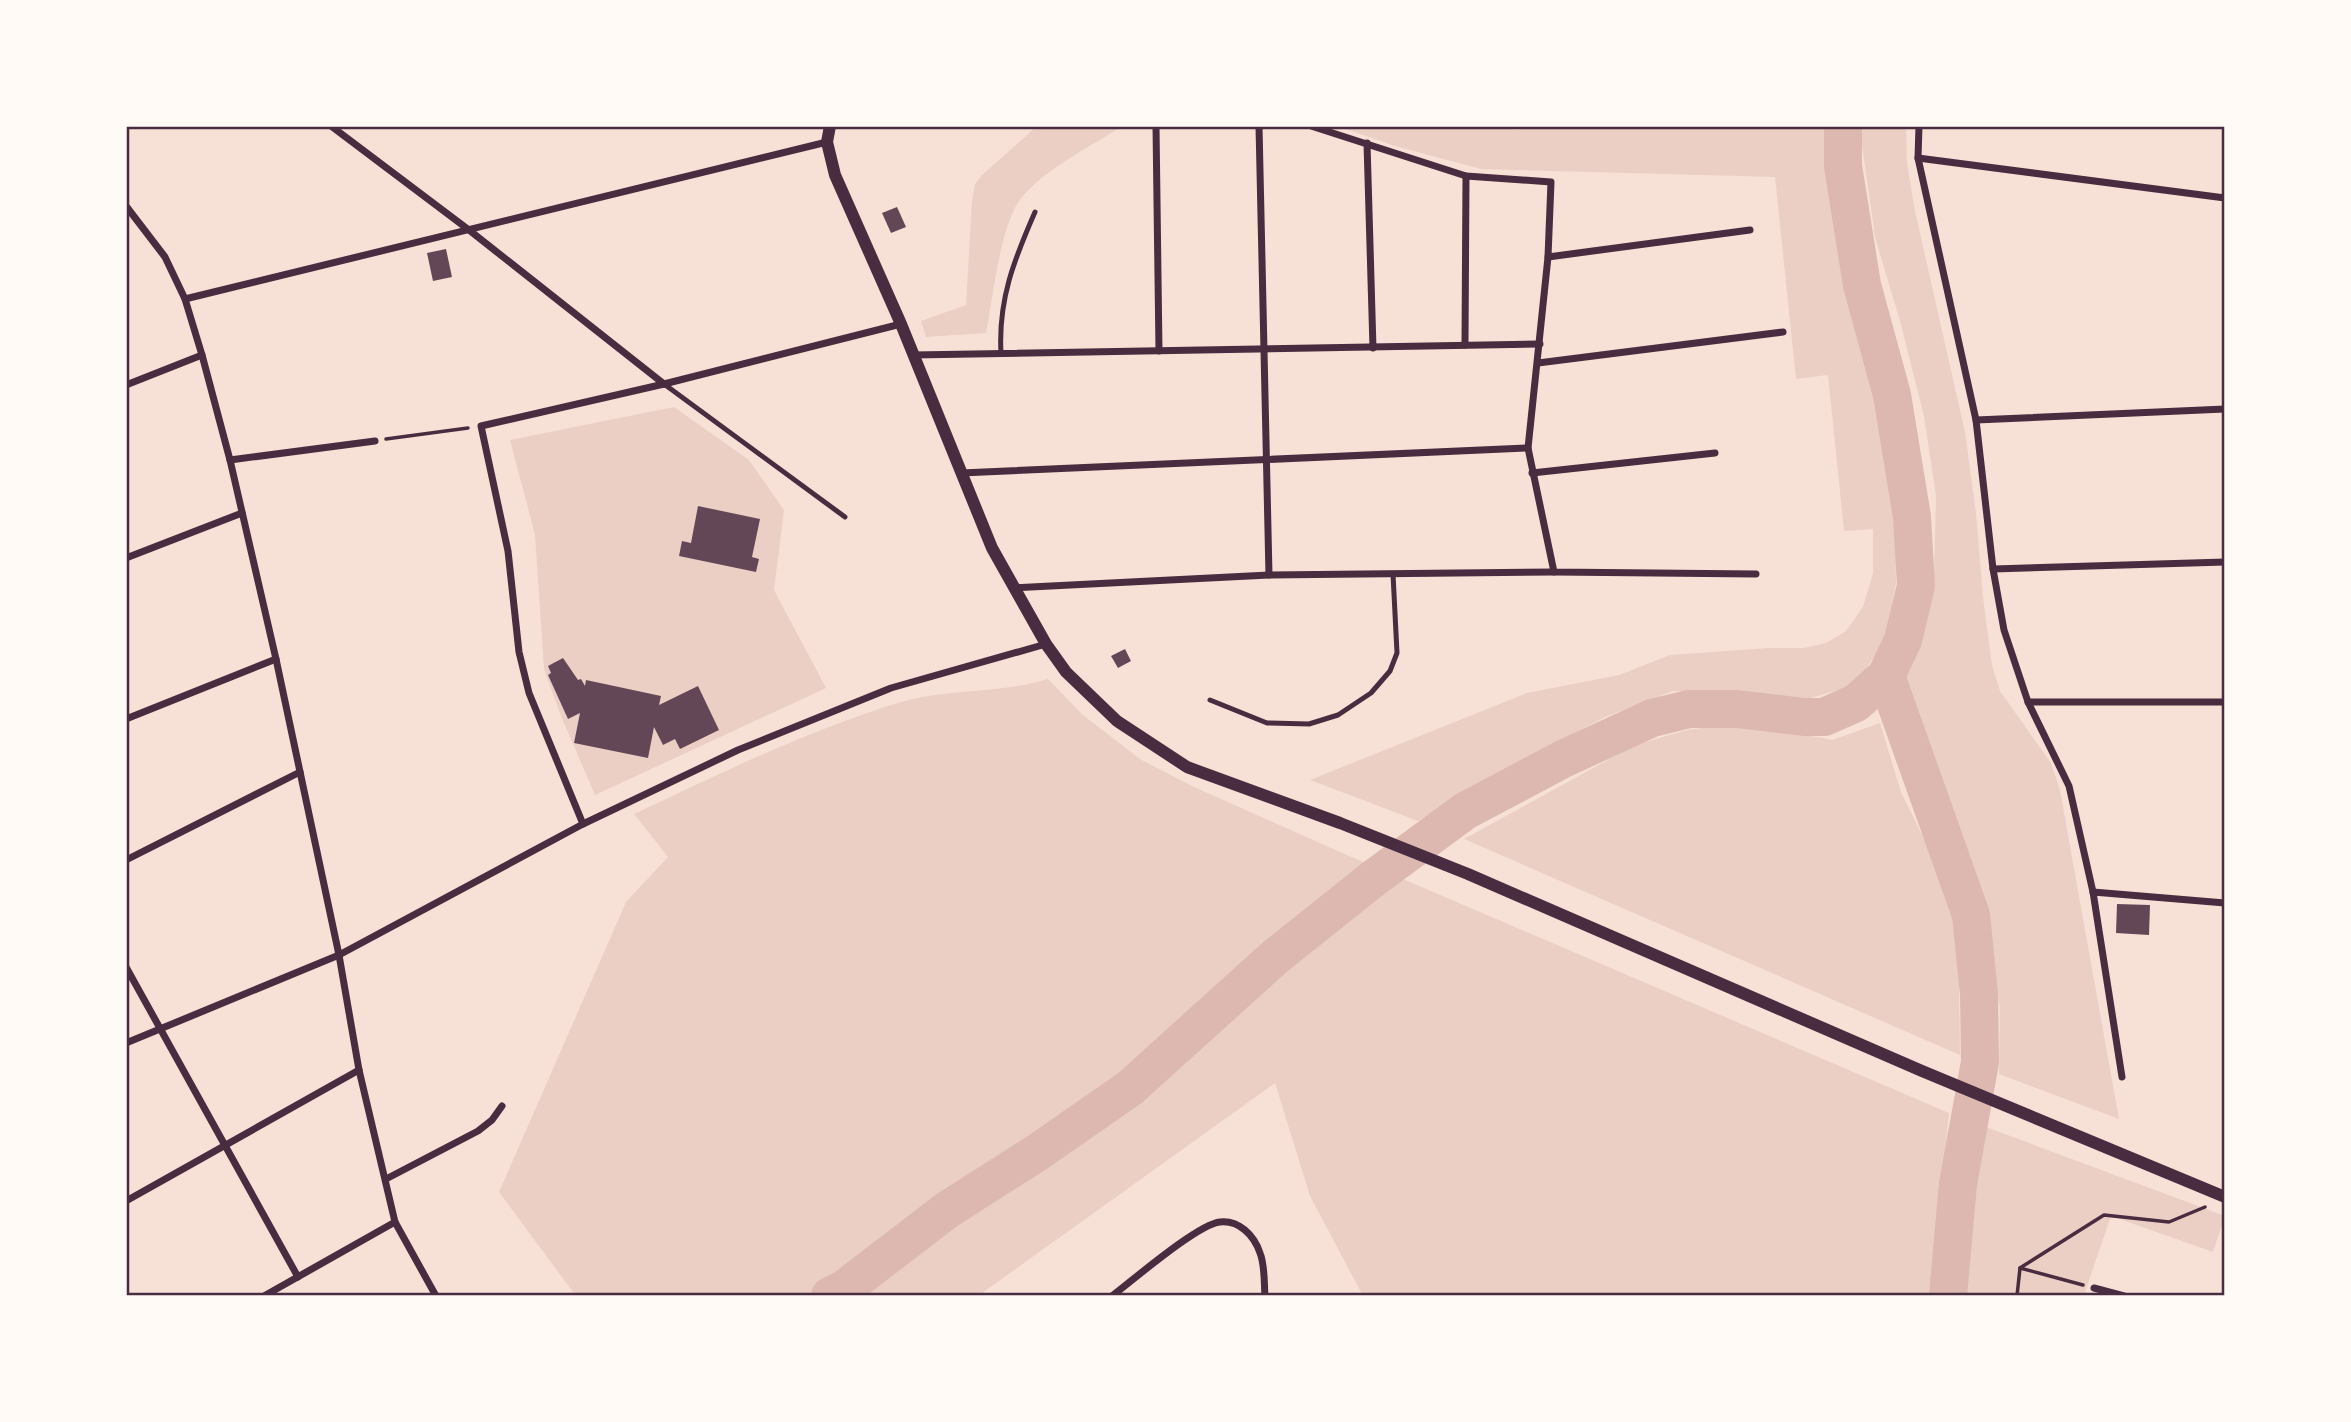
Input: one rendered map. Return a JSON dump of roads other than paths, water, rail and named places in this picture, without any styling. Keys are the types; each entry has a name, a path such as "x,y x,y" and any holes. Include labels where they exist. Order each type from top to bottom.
{"street":[{"path":"331,126 469,230 664,384"},
{"path":"830,126 827,142 835,176 901,324 992,548 1046,644 1066,672 1117,721 1187,767 1468,874 1922,1071 2225,1197"},
{"path":"1156,126 1159,351"},
{"path":"1259,126 1269,575"},
{"path":"1311,126 1466,176 1551,183 1548,257 1528,449 1554,572"},
{"path":"1919,126 1918,158 1976,420 1993,569 2004,630 2028,702 2069,786 2093,892 2122,1077"},
{"path":"185,299 827,142"},
{"path":"1367,143 1373,348"},
{"path":"1918,158 2225,198"},
{"path":"1465,345 1466,176"},
{"path":"126,206 165,257 185,299 202,355 243,513 276,659 339,955 359,1070 395,1222 436,1296"},
{"path":"126,221 136,217"},
{"path":"1548,257 1750,230"},
{"path":"583,824 529,693 519,652 508,551 481,426 664,384 901,324"},
{"path":"1538,363 1783,332"},
{"path":"913,355 1540,344"},
{"path":"126,385 202,355"},
{"path":"1976,420 2225,409"},
{"path":"230,460 375,441"},
{"path":"961,473 1528,449"},
{"path":"1532,472 1715,453"},
{"path":"126,558 243,513"},
{"path":"1993,569 2225,562"},
{"path":"1013,588 1269,575 1554,572 1756,574"},
{"path":"126,1042 339,955 583,824 738,750 891,688 1046,644"},
{"path":"126,719 276,659"},
{"path":"2028,702 2225,702"},
{"path":"126,860 300,772"},
{"path":"2093,892 2225,903"},
{"path":"126,967 298,1277"},
{"path":"126,1201 359,1070"},
{"path":"386,1179 478,1131 492,1121 502,1106"},
{"path":"264,1296 395,1222"},
{"path":"1112,1296 1198,1231 1217,1222 1232,1222 1249,1233 1261,1254 1265,1296"},
{"path":"2094,1288 2124,1296"}],"lane":[{"path":"1001,353 1000,335 1005,292 1013,264 1035,212"},
{"path":"664,384 845,517"},
{"path":"1210,699 1267,723 1309,724 1338,715 1371,693 1390,671 1397,653 1393,574"}],"waterway":[{"path":"830,1296 844,1289 947,1210 1038,1152 1130,1088 1275,957 1374,878 1465,811 1563,759 1652,718 1689,709 1737,709 1824,717 1856,703 1886,676 1903,640 1916,586 1912,517 1892,395 1862,285 1843,166 1843,126"},
{"path":"1886,676 1971,915 1979,994 1980,1062 1958,1184 1948,1296"}]}
